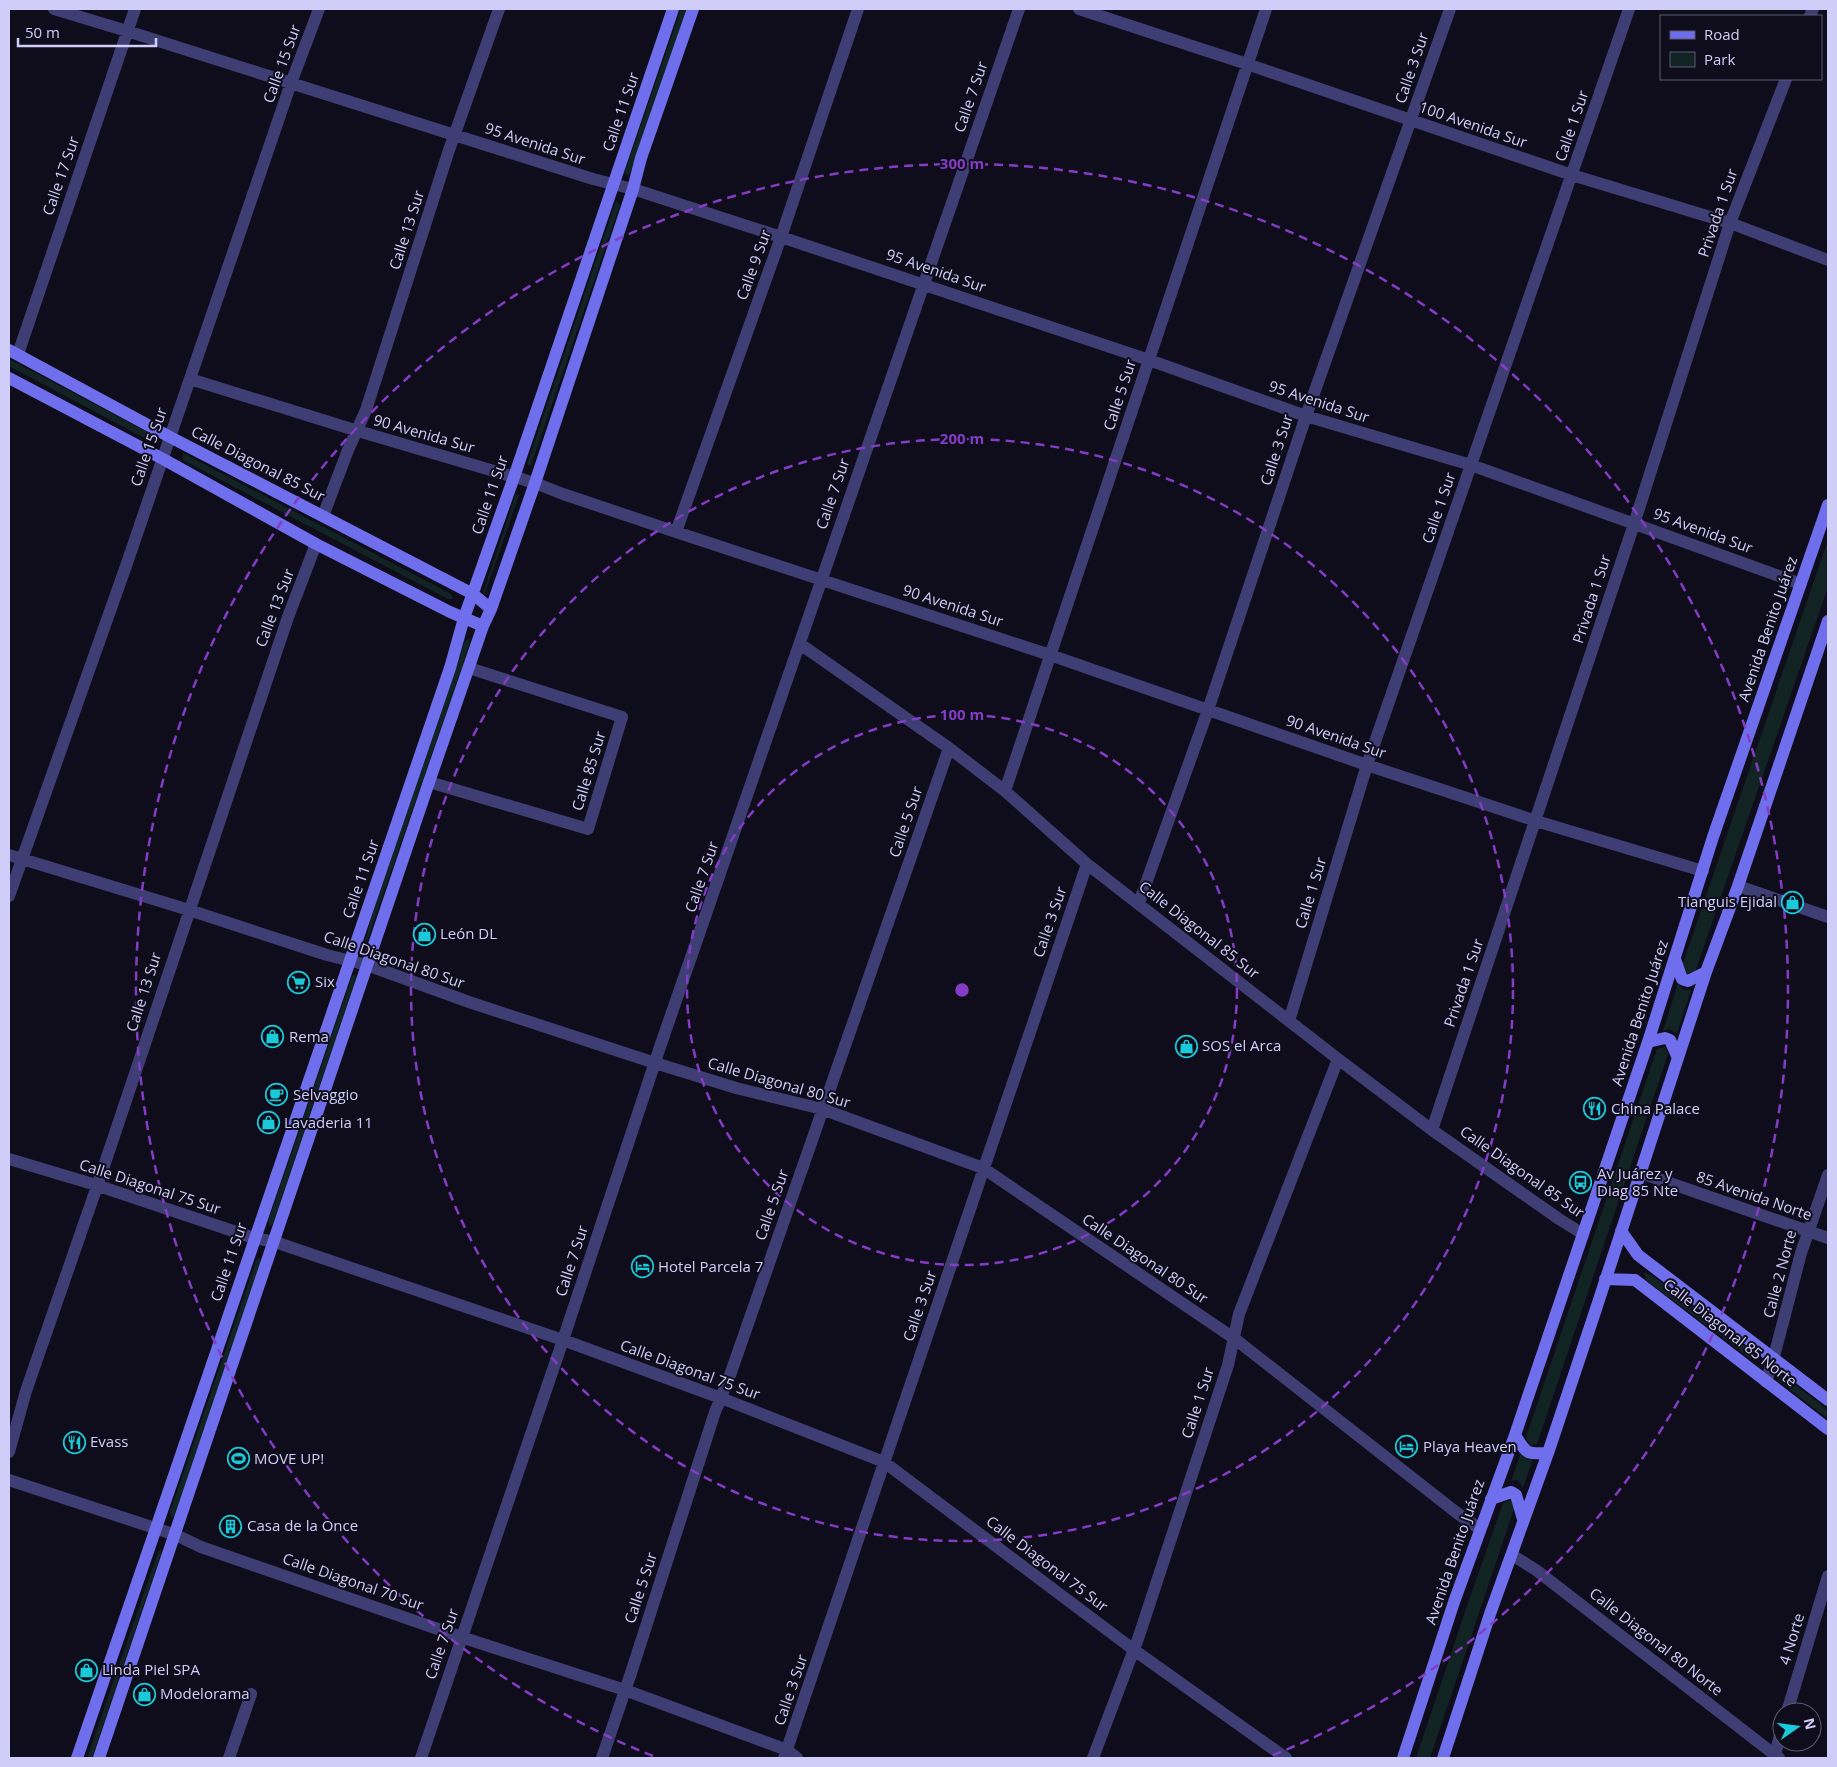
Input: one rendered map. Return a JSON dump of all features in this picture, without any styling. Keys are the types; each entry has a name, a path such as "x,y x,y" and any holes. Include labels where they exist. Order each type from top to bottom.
{"main road":[{"name":"Calle 11 Sur","path":"77,1758 254,1238 351,962 450,668 472,594 514,477 672,9"},
{"path":"99,1758 176,1535 429,782 535,483 633,189 641,158 693,9"},
{"name":"Calle Diagonal 85 Sur","path":"13,352 170,437 472,594 491,609"},
{"path":"9,380 163,459 316,544 483,626"},
{"name":"Avenida Benito Juárez","path":"1403,1758 1454,1602 1515,1435 1648,1042 1713,837 1828,504"},
{"path":"1443,1758 1490,1614 1548,1452 1706,972 1738,886 1828,622"},
{"path":"1675,959 1682,979 1688,981 1706,972"},
{"path":"1648,1042 1665,1038 1670,1040 1678,1058"},
{"name":"Calle Diagonal 85 Norte","path":"1621,1231 1638,1255 1828,1400"},
{"name":"Calle Diagonal 85 Norte","path":"1605,1279 1635,1280 1828,1429"},
{"path":"1515,1435 1526,1452 1548,1452"},
{"path":"1491,1499 1511,1492 1516,1494 1523,1519"}],"street":[{"name":"95 Avenida Sur","path":"54,9 612,185 633,189 781,237 1149,360 1306,416 1471,465 1801,584"},
{"name":"Calle 17 Sur","path":"13,352 135,9"},
{"name":"Calle 15 Sur","path":"9,896 163,459 291,83 319,9"},
{"name":"Calle 13 Sur","path":"323,516 348,450 358,431 454,135 499,9"},
{"name":"Calle 9 Sur","path":"676,532 781,237 858,9"},
{"name":"Calle 7 Sur","path":"421,1758 564,1340 655,1064 1019,9"},
{"name":"100 Avenida Sur","path":"1079,9 1572,175 1730,224 1828,260"},
{"name":"Calle 5 Sur","path":"1005,791 1266,9"},
{"name":"Calle 3 Sur","path":"1139,903 1208,710 1306,416 1450,9"},
{"name":"Calle 1 Sur","path":"1288,1021 1367,765 1629,9"},
{"name":"Privada 1 Sur","path":"1432,1130 1634,524 1730,224 1786,80"},
{"name":"90 Avenida Sur","path":"190,379 535,483 676,532 1050,655 1367,765 1536,821 1702,871"},
{"name":"Calle 13 Sur","path":"9,1452 26,1391 288,618 316,544"},
{"name":"Calle Diagonal 85 Sur","path":"800,644 948,748 1005,791 1087,864 1288,1021 1432,1130 1559,1220 1583,1234"},
{"name":"Calle 85 Sur","path":"429,782 588,829 622,717 469,668"},
{"name":"Calle 5 Sur","path":"602,1758 721,1398 948,748"},
{"name":"Calle Diagonal 80 Sur","path":"9,855 351,962 367,965 469,1002 655,1064 736,1088 822,1109 984,1168 1235,1340 1480,1529"},
{"name":"Calle 3 Sur","path":"790,1756 884,1462 1087,864"},
{"path":"1738,886 1828,917"},
{"name":"Calle 1 Sur","path":"1093,1758 1134,1650 1228,1365 1235,1340 1239,1314 1338,1059"},
{"name":"Calle Diagonal 75 Sur","path":"9,1158 254,1238 275,1242 564,1340 721,1398 884,1462 1134,1650 1286,1758"},
{"name":"85 Avenida Norte","path":"1641,1173 1828,1238"},
{"name":"Calle 2 Norte","path":"1766,1382 1808,1232 1828,1175"},
{"name":"Calle Diagonal 70 Sur","path":"9,1480 176,1535 201,1547 461,1637 625,1690 790,1756"},
{"name":"Calle Diagonal 80 Norte","path":"1512,1555 1536,1570 1777,1756"},
{"name":"4 Norte","path":"1789,1702 1828,1576"},
{"path":"229,1758 251,1694"}],"green space":[{"path":"681,9 687,9 630,174 626,176 625,171"},
{"path":"616,201 620,205 531,466 527,464"},
{"path":"9,359 149,433 150,441 9,366"},
{"path":"183,453 451,594 453,599 448,599 183,460"},
{"path":"516,494 519,495 484,596 483,593"},
{"path":"1828,540 1828,587 1695,972 1687,973 1683,963"},
{"path":"470,638 468,649 366,944 364,945 371,919 465,641"},
{"path":"356,974 273,1223 270,1226 268,1222 352,976"},
{"path":"1678,983 1683,989 1691,990 1677,1034 1669,1029 1663,1031"},
{"path":"1665,1047 1668,1054 1537,1444 1530,1446 1526,1437 1657,1049"},
{"path":"259,1257 261,1263 175,1515 171,1518 170,1512 256,1261"},
{"path":"1644,1272 1654,1277 1755,1354 1756,1359 1751,1359 1646,1280"},
{"path":"1779,1373 1828,1410 1828,1419 1779,1381"},
{"path":"1521,1453 1526,1458 1533,1459 1523,1488 1518,1480 1511,1481"},
{"path":"1511,1500 1514,1509 1430,1758 1416,1758 1503,1503"},
{"path":"161,1549 161,1554 92,1758 87,1758 158,1552"}],"place":[{"name":"Tianguis Ejidal","path":"1793,902"},
{"name":"León DL","path":"424,934"},
{"name":"Six","path":"299,982"},
{"name":"Rema","path":"273,1037"},
{"name":"SOS el Arca","path":"1186,1046"},
{"name":"Selvaggio","path":"277,1095"},
{"name":"China Palace","path":"1595,1109"},
{"name":"Lavaderia 11","path":"268,1123"},
{"name":"Av Juárez y Diag 85 Nte","path":"1581,1183"},
{"name":"Hotel Parcela 7","path":"642,1267"},
{"name":"Evass","path":"74,1442"},
{"name":"Playa Heaven","path":"1407,1447"},
{"name":"MOVE UP!","path":"238,1459"},
{"name":"Casa de la Once","path":"231,1526"},
{"name":"Linda Piel SPA","path":"86,1670"},
{"name":"Modelorama","path":"144,1694"}]}
